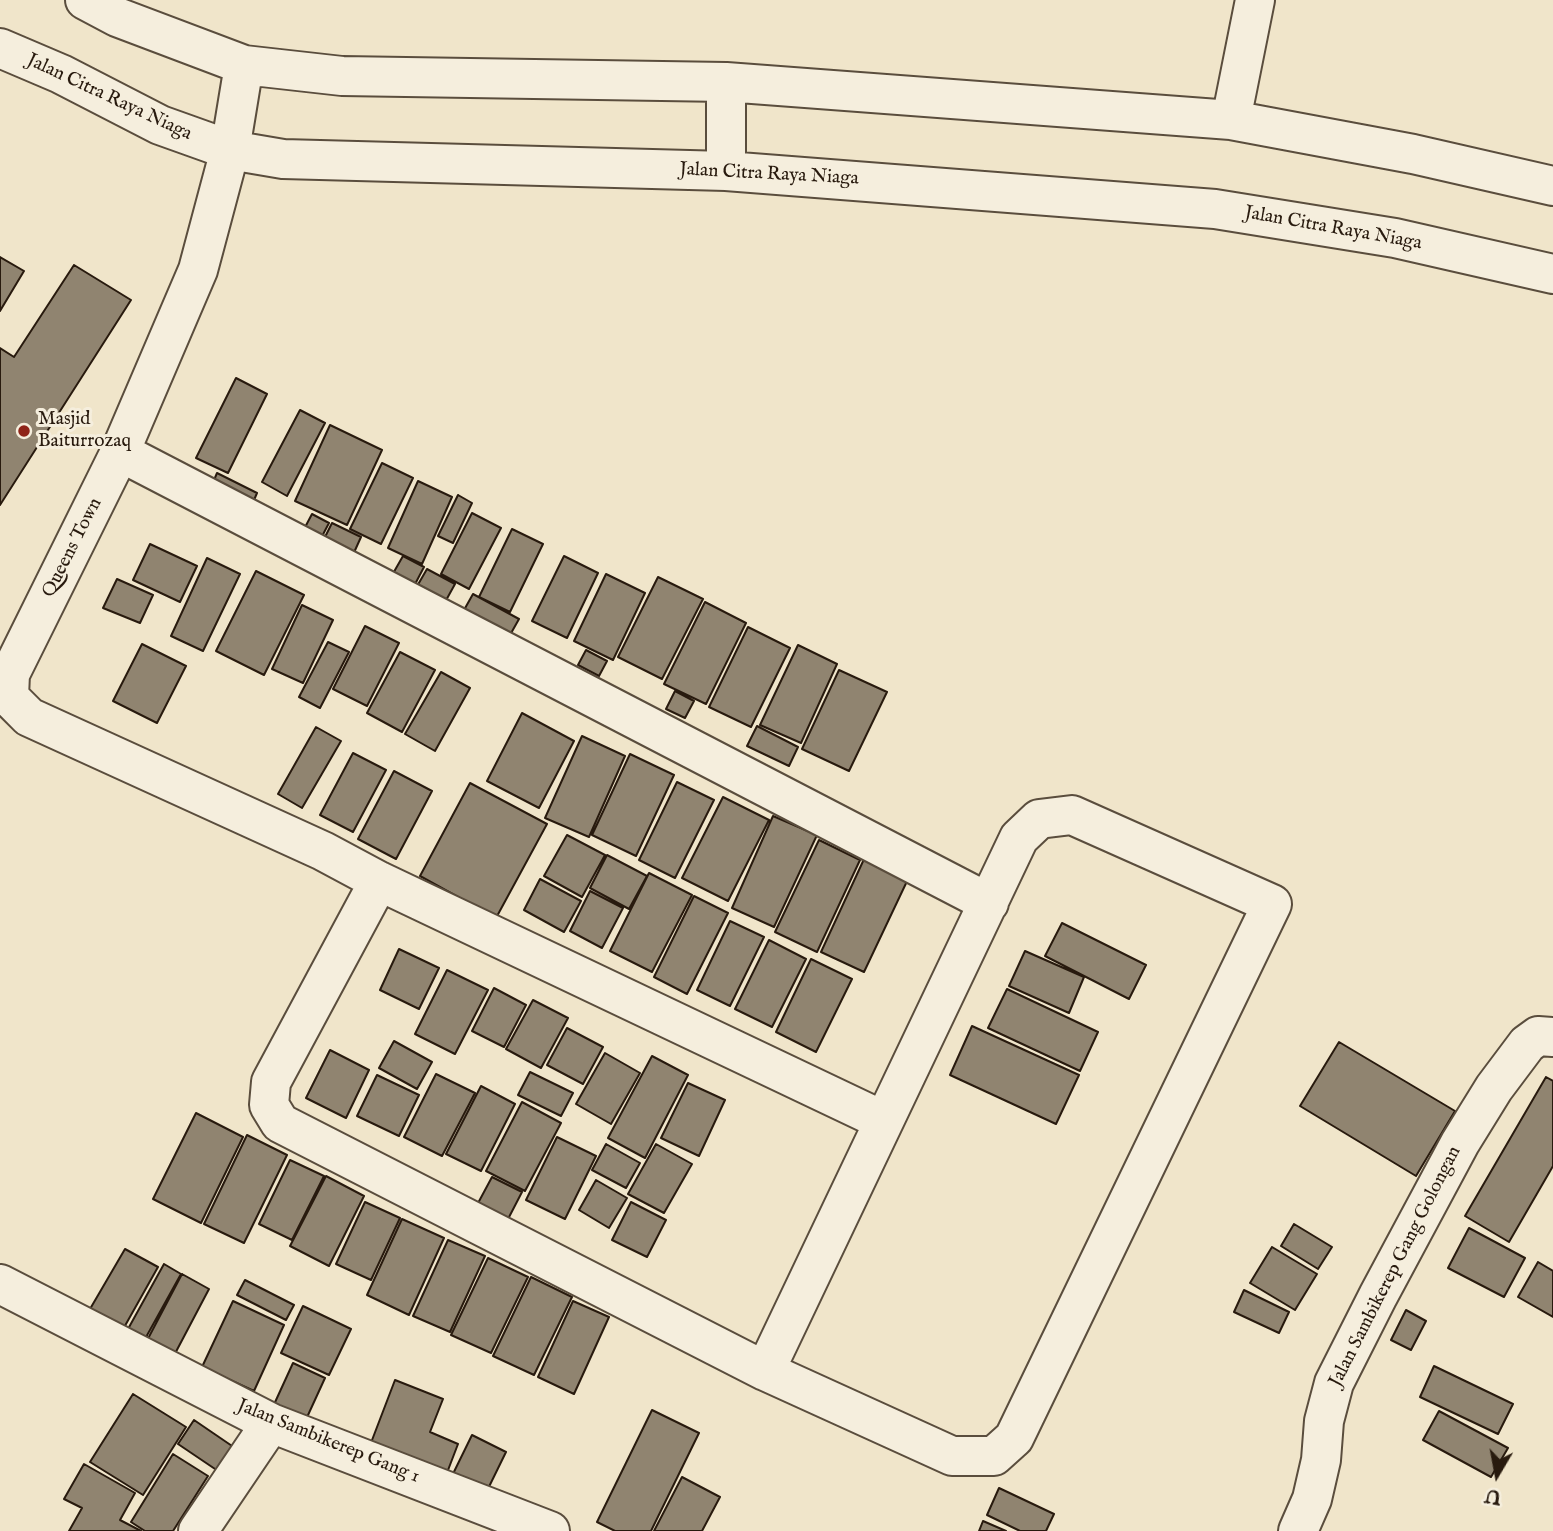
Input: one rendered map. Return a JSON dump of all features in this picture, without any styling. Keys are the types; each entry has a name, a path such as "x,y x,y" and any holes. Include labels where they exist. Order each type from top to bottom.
{"street":[{"path":"85,0 117,17 244,65 342,76 726,82 1231,120 1413,154 1553,186"},
{"path":"1231,120 1255,0"},
{"name":"Jalan Citra Raya Niaga","path":"0,48 61,74 160,125 230,150 283,159 726,171 1215,209 1395,237 1553,274"},
{"name":"Queens Town","path":"244,65 230,150 198,270 120,452 10,674 9,698 29,717 323,851 379,881 884,1121"},
{"path":"726,82 726,171"},
{"path":"120,452 989,903"},
{"path":"379,881 271,1083 269,1105 280,1123 765,1371 952,1456 994,1456 1014,1438 1272,904 1072,814 1039,819 1019,838 765,1371"},
{"name":"Jalan Sambikerep Gang Golongan","path":"1298,1531 1312,1499 1321,1460 1324,1420 1334,1383 1378,1296 1460,1143 1494,1088 1527,1044 1538,1036 1552,1036"},
{"name":"Jalan Sambikerep Gang 1","path":"0,1284 271,1423 550,1531"},
{"path":"198,1531 271,1423"}],"building":[{"path":"0,257 24,271 0,311"},
{"name":"Masjid Baiturrozaq","path":"74,265 131,300 0,505 0,348 14,357"},
{"path":"236,378 267,394 228,473 196,458"},
{"path":"300,410 325,423 287,496 262,482"},
{"path":"330,425 382,450 347,525 295,501"},
{"path":"382,463 413,478 381,544 350,529"},
{"path":"217,473 257,493 249,512 209,492"},
{"path":"418,481 452,497 422,564 388,548"},
{"path":"458,495 472,503 453,543 438,536"},
{"path":"472,513 501,528 469,589 441,574"},
{"path":"312,514 329,523 319,542 302,533"},
{"path":"332,523 361,537 352,557 322,543"},
{"path":"512,529 543,544 510,612 479,597"},
{"path":"150,544 197,566 180,602 133,580"},
{"path":"403,556 424,567 413,588 391,577"},
{"path":"564,556 598,573 567,638 532,621"},
{"path":"207,558 240,574 203,651 171,636"},
{"path":"427,569 455,584 444,604 416,588"},
{"path":"256,571 304,595 264,675 216,651"},
{"path":"606,574 645,593 613,660 574,641"},
{"path":"658,577 703,599 662,679 618,657"},
{"path":"117,579 153,595 140,623 103,608"},
{"path":"473,594 519,619 510,635 464,610"},
{"path":"705,602 746,623 706,704 664,684"},
{"path":"302,605 333,620 303,683 272,669"},
{"path":"365,626 399,643 367,706 333,689"},
{"path":"748,627 790,648 751,727 709,707"},
{"path":"328,642 349,652 320,708 299,697"},
{"path":"142,644 186,666 157,723 113,701"},
{"path":"798,645 837,664 801,743 760,725"},
{"path":"586,650 607,661 599,676 578,665"},
{"path":"400,652 435,670 402,732 367,713"},
{"path":"839,670 887,692 849,771 802,749"},
{"path":"441,672 470,688 435,751 405,734"},
{"path":"675,691 694,701 685,718 666,709"},
{"path":"522,713 574,741 539,808 487,781"},
{"path":"757,726 798,747 789,766 747,746"},
{"path":"316,727 341,741 302,808 278,794"},
{"path":"582,736 625,756 589,837 545,818"},
{"path":"353,753 386,770 353,832 320,815"},
{"path":"630,754 674,775 636,856 592,835"},
{"path":"394,771 432,791 396,859 358,839"},
{"path":"677,782 714,800 675,878 639,860"},
{"path":"470,783 547,824 496,918 420,876"},
{"path":"723,797 769,820 728,901 682,878"},
{"path":"773,816 817,835 774,927 732,908"},
{"path":"567,835 605,855 582,897 544,876"},
{"path":"819,840 860,860 817,952 775,932"},
{"path":"607,855 647,876 629,909 590,888"},
{"path":"865,857 909,877 864,972 821,952"},
{"path":"649,873 692,895 652,972 610,951"},
{"path":"540,879 581,901 564,932 524,910"},
{"path":"590,891 623,908 602,948 570,931"},
{"path":"694,896 728,913 687,994 654,977"},
{"path":"730,921 764,937 730,1006 697,990"},
{"path":"1062,923 1146,965 1129,999 1045,956"},
{"path":"769,940 806,959 772,1027 735,1009"},
{"path":"399,949 439,968 419,1009 380,990"},
{"path":"1025,951 1084,977 1069,1013 1009,986"},
{"path":"811,959 852,979 816,1052 776,1032"},
{"path":"447,970 488,990 455,1054 415,1034"},
{"path":"494,988 526,1005 504,1047 472,1031"},
{"path":"1007,989 1098,1032 1080,1071 988,1028"},
{"path":"533,1000 568,1018 541,1068 506,1049"},
{"path":"972,1026 1079,1075 1056,1124 950,1075"},
{"path":"567,1028 603,1047 583,1084 547,1065"},
{"path":"394,1041 432,1062 417,1089 379,1068"},
{"path":"1339,1042 1455,1111 1416,1176 1300,1106"},
{"path":"330,1050 369,1070 346,1118 306,1098"},
{"path":"605,1053 640,1073 611,1124 576,1104"},
{"path":"652,1056 688,1075 645,1158 608,1138"},
{"path":"530,1072 573,1093 561,1116 518,1095"},
{"path":"436,1074 475,1093 442,1156 404,1137"},
{"path":"377,1075 419,1095 399,1136 357,1116"},
{"path":"1546,1077 1553,1081 1553,1166 1509,1242 1465,1216"},
{"path":"688,1083 725,1100 699,1156 661,1138"},
{"path":"481,1086 515,1104 481,1171 446,1154"},
{"path":"522,1102 561,1123 525,1191 486,1171"},
{"path":"196,1113 243,1137 201,1223 153,1199"},
{"path":"247,1135 287,1155 244,1243 204,1224"},
{"path":"557,1137 596,1156 565,1219 526,1200"},
{"path":"606,1144 640,1163 626,1188 592,1170"},
{"path":"656,1144 692,1164 664,1213 628,1194"},
{"path":"290,1160 324,1176 292,1240 259,1224"},
{"path":"326,1176 364,1196 329,1266 290,1246"},
{"path":"492,1177 522,1192 507,1221 477,1205"},
{"path":"596,1180 627,1198 609,1228 579,1210"},
{"path":"365,1202 400,1218 371,1280 336,1264"},
{"path":"631,1202 666,1220 647,1257 612,1240"},
{"path":"402,1219 444,1238 409,1315 367,1295"},
{"path":"1294,1224 1332,1247 1318,1269 1281,1246"},
{"path":"1469,1228 1525,1258 1504,1297 1448,1268"},
{"path":"448,1240 485,1256 450,1332 413,1316"},
{"path":"1272,1247 1317,1274 1295,1310 1250,1283"},
{"path":"125,1249 158,1267 117,1340 83,1321"},
{"path":"488,1258 528,1277 491,1353 451,1335"},
{"path":"1538,1262 1553,1271 1553,1317 1518,1297"},
{"path":"164,1264 181,1274 140,1348 123,1338"},
{"path":"182,1274 209,1289 169,1365 142,1350"},
{"path":"531,1277 572,1297 534,1375 493,1356"},
{"path":"245,1280 294,1305 286,1320 237,1295"},
{"path":"1244,1290 1289,1312 1279,1333 1234,1312"},
{"path":"233,1301 284,1325 254,1391 202,1367"},
{"path":"573,1301 609,1317 574,1394 538,1377"},
{"path":"303,1306 351,1329 329,1375 281,1353"},
{"path":"1406,1310 1426,1321 1411,1350 1391,1340"},
{"path":"293,1363 325,1378 303,1426 271,1411"},
{"path":"1434,1366 1513,1404 1498,1434 1420,1397"},
{"path":"395,1380 443,1399 430,1432 458,1444 445,1478 369,1448"},
{"path":"133,1394 186,1427 143,1495 90,1462"},
{"path":"652,1410 699,1433 651,1531 615,1531 597,1522"},
{"path":"1439,1411 1508,1448 1491,1477 1423,1440"},
{"path":"194,1420 235,1448 218,1471 178,1444"},
{"path":"472,1435 506,1452 483,1499 449,1482"},
{"path":"173,1454 208,1476 173,1531 145,1531 131,1522"},
{"path":"84,1464 135,1493 120,1520 141,1531 69,1531 82,1508 64,1499"},
{"path":"682,1477 720,1497 702,1531 654,1531"},
{"path":"999,1488 1054,1514 1046,1531 1020,1531 987,1515"},
{"path":"983,1521 1006,1531 979,1531"}],"place":[{"name":"Masjid Baiturrozaq","path":"24,431"}]}
